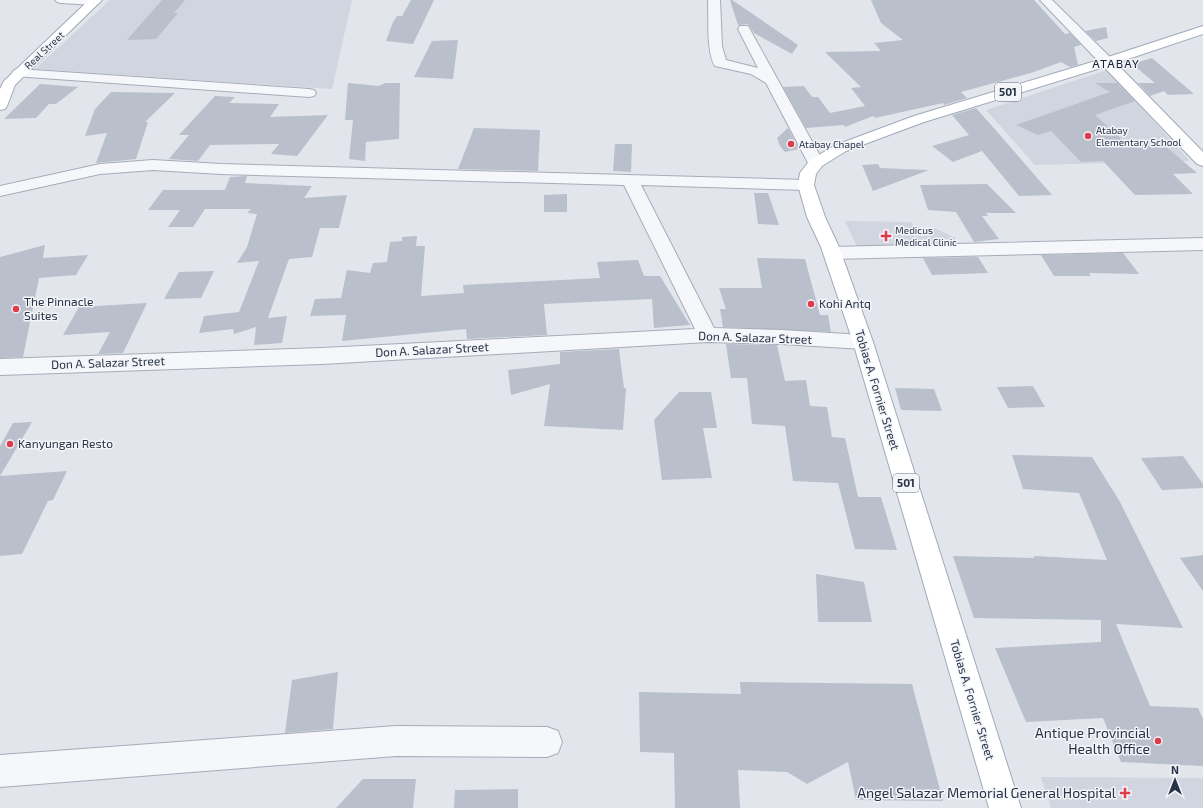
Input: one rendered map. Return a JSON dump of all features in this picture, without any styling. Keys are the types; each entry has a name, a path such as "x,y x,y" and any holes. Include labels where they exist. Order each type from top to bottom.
{"main road":[{"name":"Real Street","path":"0,106 9,84 95,1"},
{"name":"501","path":"816,163 841,148 919,119 1107,62 1203,30"},
{"path":"1107,62 1203,161"},
{"path":"806,185 808,173 816,163"},
{"name":"Tobias A. Fornier Street","path":"806,185 816,216 832,253 863,342 1005,808"}],"street":[{"path":"61,0 95,1"},
{"path":"714,0 716,46 720,63 755,71 772,81"},
{"path":"1046,0 1107,62"},
{"path":"744,29 816,163"},
{"path":"19,73 309,93"},
{"path":"0,191 100,170 153,165 221,170 806,185"},
{"path":"630,180 708,335"},
{"path":"832,253 1203,244"},
{"name":"Don A. Salazar Street","path":"0,367 322,356 708,335 782,337 863,342"},
{"path":"0,771 396,741 547,742"}],"shaded area":[{"path":"110,0 352,0 332,89 35,69"},
{"name":"Atabay Elementary School","path":"1107,70 1190,161 1035,165 986,110"},
{"name":"Medicus Medical Clinic","path":"845,221 911,222 926,243 915,223 921,230 935,228 955,238 961,248 858,249"},
{"name":"Angel Salazar Memorial General Hospital","path":"1041,777 1203,778 1203,808 1051,808"}],"building":[{"path":"162,0 185,0 174,13 178,13 156,39 127,40"},
{"path":"411,0 434,0 413,44 386,41 393,22 397,16 402,16"},
{"path":"730,0 798,45 792,54 754,33 748,24 738,25"},
{"path":"871,0 1034,0 1065,34 1070,33 1081,45 1074,47 1078,65 1070,67 1061,62 1034,72 961,92 967,98 944,105 943,103 875,118 873,116 845,127 844,125 806,128 783,87 804,86 812,97 818,97 830,113 865,106 851,88 861,87 825,52 881,51 874,43 903,40 881,23"},
{"path":"1106,27 1108,38 1096,41 1085,31"},
{"path":"458,40 453,79 414,77 432,41"},
{"path":"1152,58 1194,94 1168,95 1164,91 1150,96 1138,83 1155,83 1132,64"},
{"path":"348,83 379,86 385,83 400,83 399,139 366,142 365,161 349,159 353,120 345,120"},
{"path":"1095,83 1117,83 1135,101 1095,115 1129,146 1164,145 1197,173 1173,174 1193,194 1135,195 1103,161 1081,162 1051,131 1038,135 1016,125 1110,92"},
{"path":"40,84 78,87 56,104 49,104 36,118 4,119"},
{"path":"111,92 175,93 145,122 148,122 136,159 96,163 107,133 85,136 95,109"},
{"path":"215,96 235,97 229,103 279,104 270,117 328,115 297,156 271,154 279,144 210,145 198,161 169,159 189,135 179,135"},
{"path":"976,108 1052,195 1019,196 982,151 953,162 932,146 969,135 952,115"},
{"path":"474,128 540,130 538,171 458,169"},
{"name":"Atabay Chapel","path":"788,128 799,149 785,152 780,146 777,138"},
{"path":"615,144 632,144 631,172 613,171"},
{"path":"878,164 880,168 929,170 873,191 862,165"},
{"path":"247,176 245,183 312,186 304,198 347,195 339,228 320,228 312,257 289,259 268,318 287,316 282,343 254,345 256,327 234,334 233,329 199,333 204,316 239,312 259,261 237,263 247,247 257,214 247,213 251,209 205,209 193,227 168,227 180,210 148,210 163,190 225,190 230,177"},
{"path":"987,184 1016,213 986,213 988,216 982,216 999,239 974,242 956,212 928,210 920,185"},
{"path":"754,193 768,193 779,225 758,224"},
{"path":"567,194 567,212 544,212 544,195"},
{"path":"417,236 416,246 425,246 421,296 464,293 463,285 600,278 597,262 638,260 644,276 660,276 690,325 654,328 652,299 544,304 547,335 467,339 466,329 342,341 346,315 310,316 315,299 341,298 347,270 370,273 373,263 387,262 390,242 402,241 402,237"},
{"name":"The Pinnacle Suites","path":"45,245 43,258 88,255 76,275 39,278 23,357 0,358 0,257"},
{"path":"1123,253 1139,274 1089,273 1091,276 1054,276 1041,255"},
{"path":"978,257 988,273 932,275 923,258"},
{"path":"757,258 805,259 820,315 828,315 831,332 723,327 720,309 726,309 719,288 762,288"},
{"path":"214,271 201,298 164,299 179,272"},
{"path":"147,303 123,353 98,354 110,332 63,335 79,307"},
{"path":"726,344 777,345 785,381 806,380 810,406 827,407 832,437 845,438 858,497 881,497 897,550 855,549 838,483 793,481 785,426 752,424 747,378 731,378"},
{"path":"619,349 624,388 626,388 623,430 544,426 550,384 511,395 508,370 560,364 560,352"},
{"path":"1033,386 1045,407 1008,408 997,387"},
{"path":"895,388 934,389 942,411 901,410"},
{"path":"679,392 711,392 717,428 703,428 712,478 662,480 654,420"},
{"name":"Kanyungan Resto","path":"32,422 0,476 0,446 13,423"},
{"path":"1012,455 1092,457 1120,502 1183,628 1116,624 1150,706 1198,708 1203,719 1203,766 1121,762 1103,718 1026,722 995,648 1101,642 1101,620 974,618 953,556 1034,558 1034,556 1107,560 1079,493 1023,489"},
{"path":"1183,456 1203,484 1203,488 1162,490 1141,458"},
{"path":"67,471 53,500 48,501 22,554 0,556 0,476"},
{"path":"1203,555 1203,591 1180,558"},
{"path":"816,574 864,582 872,622 818,622"},
{"path":"338,672 333,729 285,733 292,680"},
{"path":"740,682 912,684 943,801 856,800 848,762 807,784 787,772 738,770 740,808 675,808 674,753 640,752 639,692 741,694"},
{"path":"363,779 416,779 413,808 336,808"},
{"path":"518,789 518,808 454,808 455,790"}],"place":[{"name":"Atabay Elementary School","path":"1088,136"},
{"name":"Atabay Chapel","path":"791,144"},
{"name":"Medicus Medical Clinic","path":"886,236"},
{"name":"Kohi Antq","path":"811,304"},
{"name":"The Pinnacle Suites","path":"16,309"},
{"name":"Kanyungan Resto","path":"10,444"},
{"name":"Antique Provincial Health Office","path":"1158,741"},
{"name":"Angel Salazar Memorial General Hospital","path":"1125,793"}],"district":[{"name":"ATABAY","path":"1116,64"}]}
